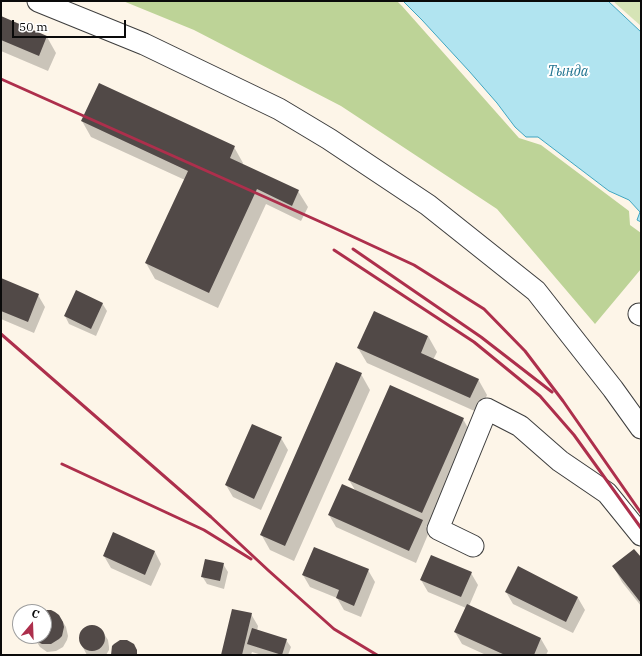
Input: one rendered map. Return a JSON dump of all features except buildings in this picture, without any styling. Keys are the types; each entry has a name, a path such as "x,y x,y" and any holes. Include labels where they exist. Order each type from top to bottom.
{"street":[{"path":"38,1 144,44 279,109 329,139 428,205 536,291 613,389 641,428"},
{"path":"473,546 438,529 486,409 520,426 560,462 607,493 641,535"}],"green space":[{"path":"123,1 397,1 519,138 541,145 629,211 630,225 641,233 641,269 595,324 497,209 341,106 194,30"},
{"path":"614,1 641,1 641,26 615,3"}],"water":[{"name":"Тында","path":"403,1 608,1 641,32 641,222 637,220 640,212 629,200 609,191 538,137 526,137 515,127 497,103 469,71"}],"railway":[{"path":"1,79 414,265 484,309 525,351 563,401 641,513"},
{"path":"353,249 481,337 552,392"},
{"path":"334,250 474,342 540,396 574,435 641,528"},
{"path":"1,334 211,517 334,629 377,655"},
{"path":"62,464 204,530 251,559"}]}
